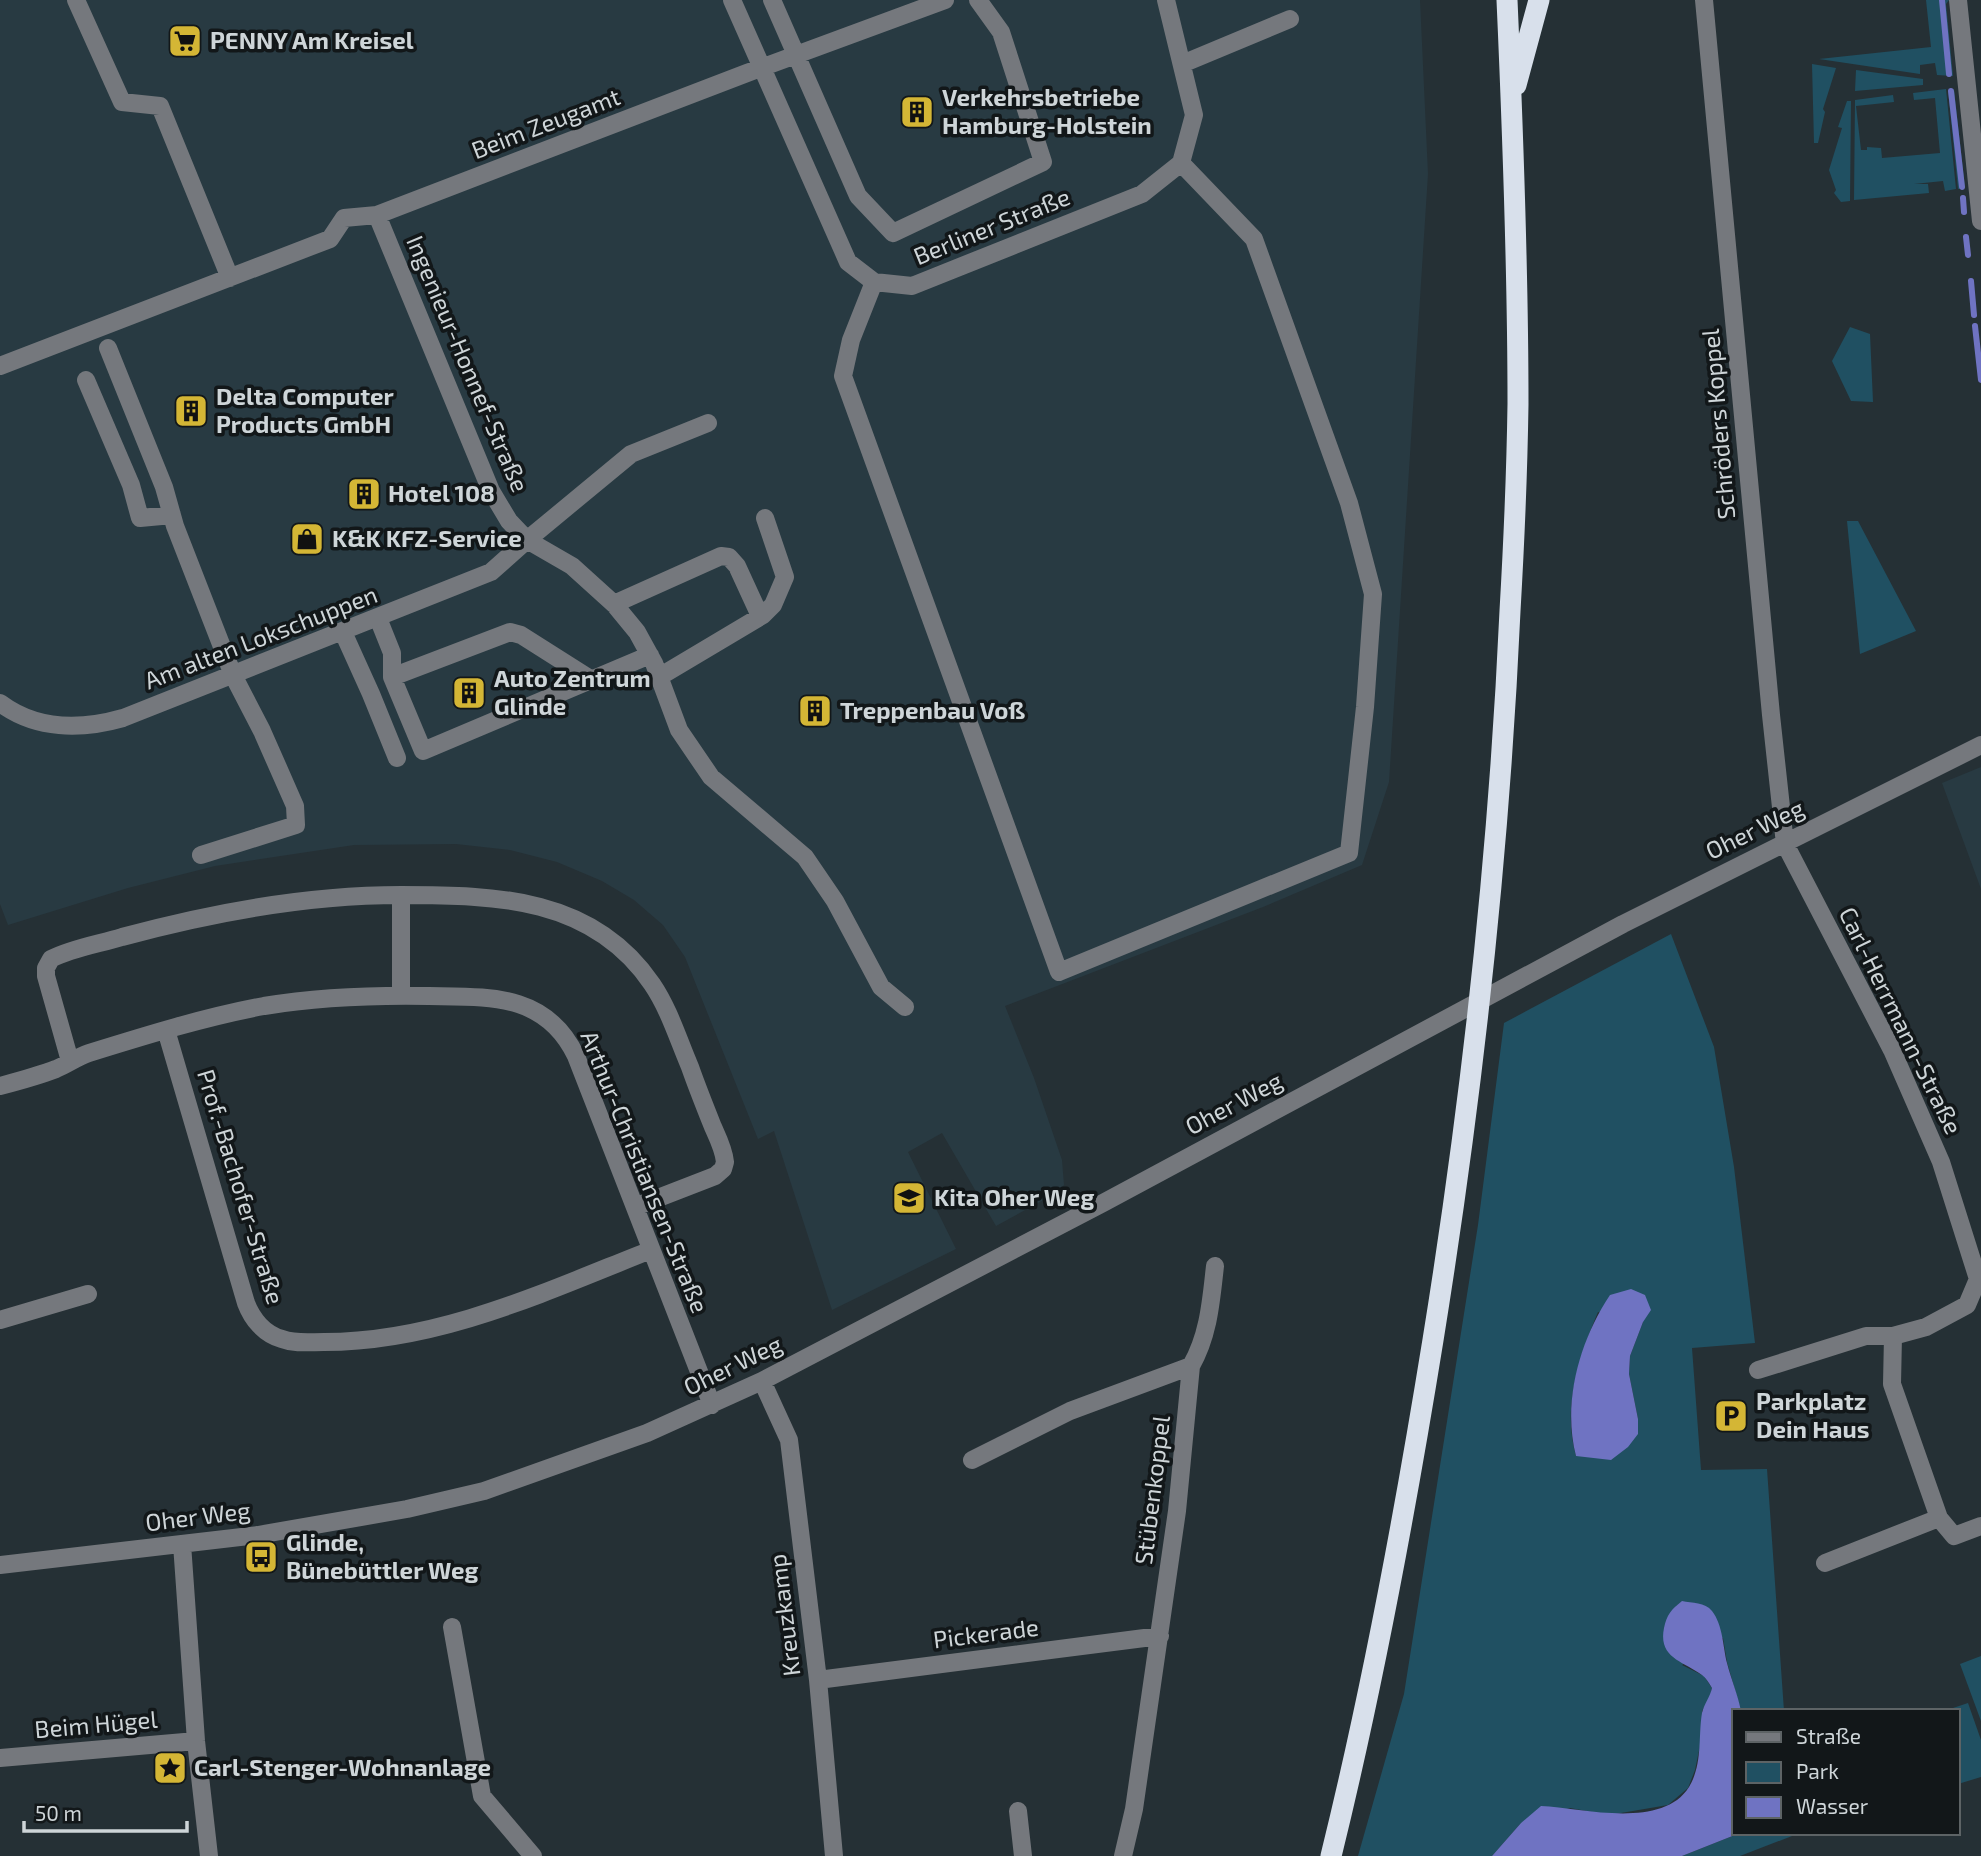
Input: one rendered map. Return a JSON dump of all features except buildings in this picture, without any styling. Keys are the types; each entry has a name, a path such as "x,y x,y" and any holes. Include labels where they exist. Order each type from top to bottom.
{"highway":[{"path":"1331,1856 1350,1778 1414,1461 1448,1246 1490,908 1507,683 1517,433 1507,0"},
{"path":"1511,104 1539,0"}],"street":[{"path":"0,366 230,278 160,106 122,102 76,0"},
{"path":"732,0 848,262 874,282 851,340 844,376 1059,972 1349,853 1365,707 1373,594 1349,503 1254,239 1181,163 1194,115 1166,0"},
{"path":"772,0 794,56 858,197 893,233 1043,162 1001,32 978,0"},
{"name":"Beim Zeugamt","path":"230,278 330,239 344,218 377,215 945,0"},
{"name":"Schröders Koppel","path":"1703,0 1771,715 1786,844"},
{"path":"1958,0 1981,221"},
{"path":"1182,64 1290,19"},
{"name":"Berliner Straße","path":"874,282 912,286 1142,194 1181,163"},
{"name":"Ingenieur-Honnef-Straße","path":"377,215 491,491 509,521 527,540 572,566 614,604 637,632 650,655 679,730 711,777 805,857 835,901 881,987 905,1007"},
{"path":"108,348 164,487 172,515 233,675 295,806 296,825 201,855"},
{"path":"86,380 131,485 140,518 172,515"},
{"name":"Am alten Lokschuppen","path":"0,703 15,715 44,723 80,727 123,718 343,632 491,572 631,454 708,422"},
{"path":"659,677 760,617 774,605 785,577 765,518"},
{"path":"614,604 722,556 729,557 737,566 760,617"},
{"path":"378,618 392,653 392,677 423,751 650,655"},
{"path":"343,632 397,758"},
{"path":"392,677 510,632 521,635 592,680"},
{"name":"Oher Weg","path":"0,1565 313,1527 407,1509 484,1491 566,1464 712,1405 1115,1197 1667,901 1981,745"},
{"name":"Carl-Herrmann-Straße","path":"1758,1370 1866,1336 1893,1336 1926,1327 1967,1305 1976,1297 1978,1279 1941,1162 1892,1050 1786,844"},
{"path":"401,895 401,995"},
{"path":"70,1061 46,972 48,962 54,957 161,926 232,910 311,899 401,895 493,898 550,908 577,919 607,937 634,961 652,984 672,1021 725,1162 723,1169 715,1176 635,1207"},
{"name":"Arthur-Christiansen-Straße","path":"0,1086 52,1071 86,1054 166,1030 237,1012 293,1002 350,996 474,996 506,1000 528,1007 548,1019 564,1036 576,1056 712,1405"},
{"name":"Prof.-Bachofer-Straße","path":"166,1030 246,1303 253,1318 273,1336 290,1341 347,1341 435,1327 506,1307 652,1250"},
{"path":"1191,1366 1202,1347 1210,1314 1215,1266"},
{"path":"0,1320 88,1294"},
{"path":"1893,1336 1892,1384 1939,1518 1954,1536 1981,1526"},
{"name":"Stübenkoppel","path":"972,1460 1070,1411 1191,1366 1177,1511 1160,1636 1134,1809 1124,1856"},
{"name":"Kreuzkamp","path":"762,1381 789,1440 818,1680 833,1853"},
{"path":"1825,1563 1939,1518"},
{"path":"182,1544 196,1741 209,1856"},
{"path":"452,1627 482,1796 533,1856"},
{"name":"Pickerade","path":"818,1680 1160,1636"},
{"name":"Beim Hügel","path":"0,1758 196,1741"},
{"path":"1018,1811 1023,1856"}],"shaded area":[{"path":"0,0 1420,0 1428,174 1389,782 1362,865 1263,907 1005,1006 1034,1078 1062,1160 1064,1185 1056,1193 996,1226 942,1133 908,1152 956,1249 832,1310 774,1131 758,1139 685,957 663,925 634,900 602,881 557,862 510,850 456,844 354,845 215,866 128,888 8,925 0,904"},
{"path":"1981,767 1981,889 1942,783"}],"green space":[{"path":"1926,0 1949,0 1946,4 1953,76 1937,75 1935,63 1920,65 1920,74 1819,59 1931,47"},
{"path":"1812,64 1836,68 1823,109 1825,112 1818,143 1814,143"},
{"path":"1856,70 1923,79 1923,85 1855,91"},
{"path":"1946,89 1956,189 1945,191 1943,181 1914,184 1928,184 1929,193 1854,200 1855,100 1893,95 1894,102 1856,106 1861,150 1867,150 1867,147 1881,148 1882,158 1940,153 1935,98 1914,100 1913,93"},
{"path":"1954,89 1965,188 1958,189 1948,90"},
{"path":"1847,101 1851,101 1850,201 1841,202 1834,193 1836,190 1829,170 1842,128 1838,127"},
{"path":"1850,327 1870,334 1873,402 1851,401 1832,361"},
{"path":"1847,521 1858,521 1916,631 1860,654"},
{"path":"1671,934 1714,1047 1734,1167 1755,1343 1692,1348 1701,1470 1767,1469 1784,1709 1740,1709 1723,1638 1682,1665 1704,1676 1712,1688 1702,1711 1702,1736 1695,1770 1688,1788 1668,1805 1609,1815 1570,1808 1521,1823 1492,1856 1358,1856 1404,1694 1478,1225 1504,1023","holes":["1598,1312 1643,1322 1630,1356 1629,1374 1638,1419 1576,1456 1572,1438 1572,1401 1579,1365"]},
{"path":"1981,1656 1981,1721 1960,1664"},
{"path":"1968,1703 1981,1740 1981,1777 1960,1783 1960,1709 1950,1709"},
{"path":"1735,1835 1792,1835 1740,1856 1682,1856"}],"water":[{"path":"1631,1289 1645,1295 1651,1310 1643,1322 1630,1356 1629,1374 1638,1419 1638,1434 1628,1447 1611,1460 1576,1456 1571,1414 1576,1372 1582,1351 1610,1295"},
{"path":"1682,1601 1706,1606 1716,1617 1721,1629 1727,1663 1741,1709 1732,1709 1732,1835 1735,1835 1682,1856 1492,1856 1521,1823 1541,1806 1599,1812 1641,1812 1660,1808 1677,1800 1689,1787 1698,1760 1702,1713 1712,1688 1703,1676 1668,1652 1663,1638 1664,1628 1672,1610"}],"waterway":[{"path":"1942,0 1949,74"},
{"path":"1951,91 1962,187"},
{"path":"1963,198 1964,212"},
{"path":"1966,237 1968,255"},
{"path":"1971,281 1974,315"},
{"path":"1975,326 1981,380"}],"place":[{"name":"PENNY Am Kreisel","path":"185,41"},
{"name":"Verkehrsbetriebe Hamburg-Holstein","path":"917,112"},
{"name":"Delta Computer Products GmbH","path":"191,411"},
{"name":"Hotel 108","path":"364,494"},
{"name":"K&K KFZ-Service","path":"307,539"},
{"name":"Auto Zentrum Glinde","path":"469,693"},
{"name":"Treppenbau Voß","path":"815,711"},
{"name":"Kita Oher Weg","path":"909,1198"},
{"name":"Parkplatz Dein Haus","path":"1731,1416"},
{"name":"Glinde, Bünebüttler Weg","path":"261,1557"},
{"name":"Carl-Stenger-Wohnanlage","path":"170,1768"}]}
